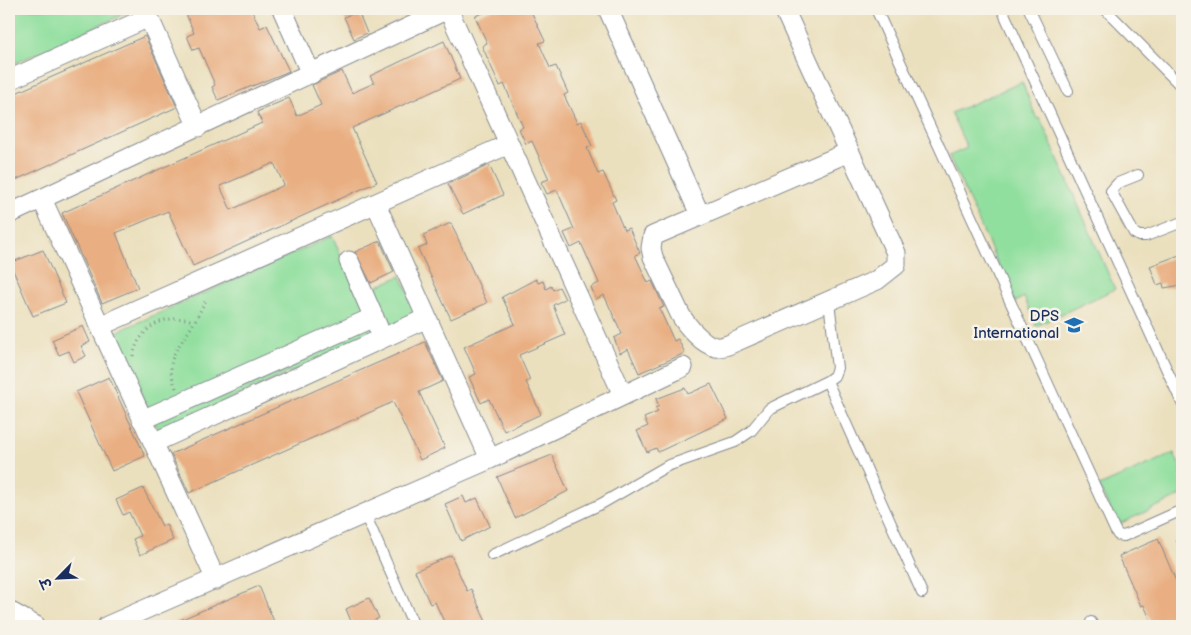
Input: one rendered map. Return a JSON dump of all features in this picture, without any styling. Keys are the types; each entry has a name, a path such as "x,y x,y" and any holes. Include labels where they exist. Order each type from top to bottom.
{"street":[{"path":"282,9 311,74"},
{"path":"9,214 448,9 623,395"},
{"path":"608,9 700,215"},
{"path":"784,9 896,253 896,265 877,280 728,345 717,348 710,344 684,322 653,257 651,248 653,236 849,152"},
{"path":"792,28 798,9"},
{"path":"9,78 147,13 198,127"},
{"path":"100,326 509,144"},
{"path":"42,199 216,580"},
{"path":"376,204 490,459"},
{"path":"349,261 382,338"},
{"path":"142,420 374,317"},
{"path":"153,443 427,318"},
{"path":"107,626 490,459 683,367"},
{"path":"9,611 36,626"}],"lane":[{"path":"876,9 1118,535 1124,536 1182,510"},
{"path":"1002,9 1182,402"},
{"path":"1029,9 1068,91"},
{"path":"1105,9 1182,87"},
{"path":"1138,175 1118,183 1111,191 1134,233 1139,236 1146,236 1182,222"},
{"path":"492,554 602,504 667,466 735,442 752,431 769,409 834,376 836,368 829,302"},
{"path":"826,381 922,593"},
{"path":"365,514 414,626"}],"path":[{"path":"182,402 171,376 170,362 175,350 206,300"},
{"path":"122,375 131,367 137,341 152,327 170,318 182,318 194,322"}],"green space":[{"path":"9,9 135,9 16,63 9,48"},
{"path":"1022,82 1037,119 1040,118 1115,289 1036,326 1024,297 1015,302 949,156 967,148 951,113"},
{"path":"332,236 358,294 401,276 418,315 159,431 112,334"},
{"path":"1174,453 1182,471 1182,495 1117,525 1099,486"}],"building":[{"path":"184,9 251,9 260,28 267,25 289,71 218,100 212,87 215,85 199,48 193,50 187,36 194,33"},
{"path":"493,9 530,9 545,41 539,43 550,68 556,66 568,93 564,95 577,123 581,121 592,146 587,148 598,174 603,172 616,200 612,202 624,230 629,228 640,253 635,255 648,283 652,281 664,307 659,308 674,341 678,339 685,353 639,373 628,349 620,353 614,338 622,334 604,295 596,299 591,287 599,283 581,243 571,248 564,233 574,229 557,190 547,194 541,182 549,179 532,141 526,144 519,129 523,127 504,84 500,86 482,46 487,43 475,16"},
{"path":"358,11 367,33 354,39 344,17"},
{"path":"145,36 177,107 9,183 9,96"},
{"path":"444,41 460,79 352,128 377,182 193,266 168,211 116,233 138,288 102,303 62,213 262,123 257,112 289,98 297,116 321,105 312,85 342,71 352,93 374,83 370,76","holes":["274,163 284,185 231,210 220,186"]},
{"path":"489,165 503,195 463,214 448,184"},
{"path":"451,223 487,303 451,319 418,249 427,245 423,235"},
{"path":"380,241 394,272 371,283 355,252"},
{"path":"43,250 66,303 33,316 10,263"},
{"path":"1182,254 1182,285 1164,288 1163,283 1157,285 1150,266"},
{"path":"536,279 538,283 543,281 546,289 551,286 553,290 559,287 565,299 553,305 565,335 519,355 530,380 526,382 541,414 504,431 489,399 481,403 469,377 476,374 464,347 515,324 502,297"},
{"path":"83,326 90,342 81,346 86,356 74,362 69,351 59,355 52,340"},
{"path":"425,342 443,381 419,392 445,448 420,460 393,402 189,493 171,454"},
{"path":"109,377 145,456 112,471 76,392"},
{"path":"711,384 728,419 658,452 656,448 647,452 637,431 648,426 644,418 658,412 655,408 659,406 656,399 685,388 688,394"},
{"path":"552,455 568,491 515,518 497,477"},
{"path":"143,488 162,526 166,524 173,540 140,555 133,539 140,536 129,512 123,515 116,500"},
{"path":"463,496 466,503 477,498 490,526 461,541 445,504"},
{"path":"1158,539 1182,595 1182,626 1153,626 1144,605 1141,606 1119,556"},
{"path":"451,555 467,591 471,589 488,626 446,626 435,602 430,604 415,571"},
{"path":"259,586 276,626 166,626"},
{"path":"369,598 379,618 373,621 375,626 353,626 346,609"}],"place":[{"name":"DPS International","path":"1074,325"}]}
